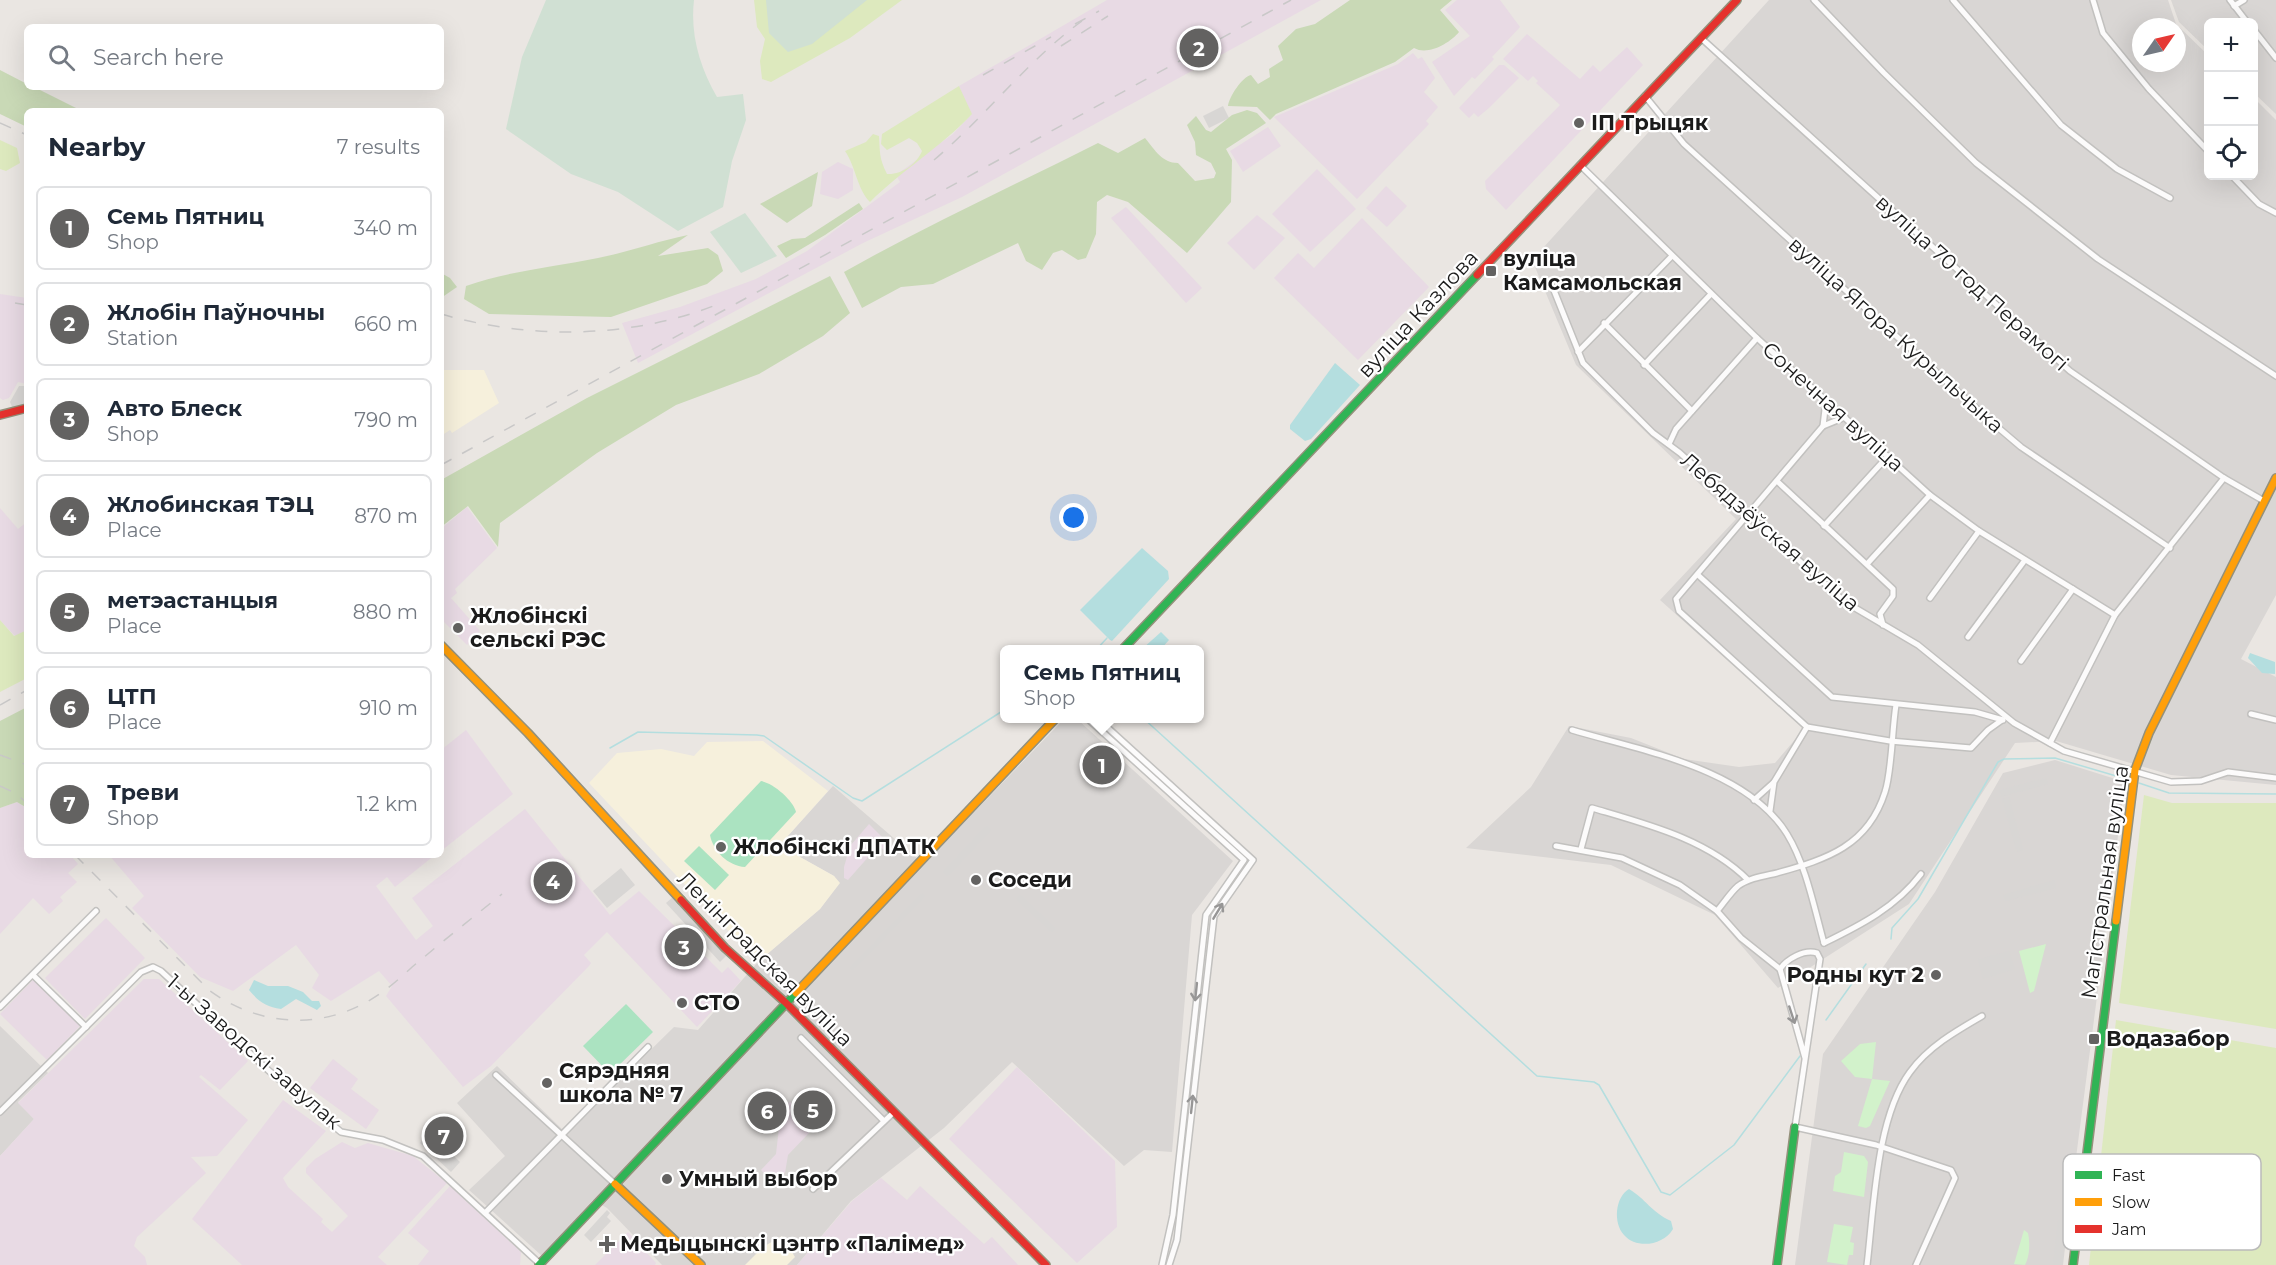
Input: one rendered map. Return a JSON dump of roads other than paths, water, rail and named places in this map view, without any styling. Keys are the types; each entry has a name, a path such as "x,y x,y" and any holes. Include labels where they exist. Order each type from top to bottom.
{"main road":[{"name":"вуліца Казлова","path":"1127,645 1737,0"},
{"path":"0,415 24,409"},
{"name":"Магістральная вуліца","path":"2087,1154 2135,770 2149,733 2276,478"},
{"name":"Ленінградская вуліца","path":"444,648 528,733 725,948 786,1003 1046,1265"},
{"path":"539,1264 1051,723"},
{"path":"1777,1265 1796,1127"},
{"path":"615,1184 701,1265"},
{"name":"Магістральная вуліца","path":"2073,1265 2075,1250"}],"street":[{"path":"1814,0 1884,73 1976,163 2098,259 2276,376"},
{"path":"1953,0 2061,125 2117,169 2170,198"},
{"path":"2093,0 2103,33 2149,89 2204,147"},
{"path":"2230,0 2244,18"},
{"path":"2234,6 2244,0"},
{"path":"2258,36 2276,58"},
{"name":"вуліца 70 год Перамогі","path":"1701,38 2070,370 2224,478 2264,501"},
{"name":"вуліца Ягора Курыльчыка","path":"1645,96 1684,144 1988,419 2021,447 2170,548"},
{"name":"Сонечная вуліца","path":"1580,165 1757,338 1930,495 1979,531 2115,615"},
{"path":"2236,180 2259,204 2276,213"},
{"path":"1578,352 1672,256"},
{"name":"Лебядзёўская вуліца","path":"1553,288 1583,363 1645,425 1845,602 1918,645 2014,723 2064,751 2171,782 2201,782 2228,772 2276,778"},
{"path":"1644,365 1711,294"},
{"path":"1604,323 1692,411"},
{"path":"1669,444 1676,429 1757,338"},
{"path":"1823,426 1826,401"},
{"path":"1845,417 1823,426 1778,482 1676,599 1679,611 1807,727 1890,741 1971,748 1988,730 2002,720"},
{"path":"1824,526 1888,456"},
{"path":"2050,743 2115,615 2224,478"},
{"path":"1778,482 1895,593 1880,614 1883,625"},
{"path":"1867,564 1930,495"},
{"path":"1930,598 1979,531"},
{"path":"1968,637 2025,560"},
{"path":"1698,575 1832,697 1989,715 2014,723"},
{"path":"2021,661 2073,589"},
{"path":"1717,911 1738,886 1748,880 1801,866 1843,849 1856,840 1872,823 1886,790 1896,705"},
{"path":"1989,715 1994,706"},
{"path":"2252,714 2276,720"},
{"path":"1093,723 1244,860 1206,915 1173,1215 1162,1265"},
{"path":"1102,723 1253,860 1214,916 1177,1240 1169,1265"},
{"path":"1754,800 1774,782 1807,727"},
{"path":"1572,730 1709,773 1770,811 1788,836 1801,866 1824,943 1820,956 1796,1127 1882,1147 1951,1170 1954,1174 1916,1265"},
{"path":"1770,811 1774,782"},
{"path":"1581,849 1592,808 1675,834 1737,869 1748,880"},
{"path":"1556,846 1622,858 1655,872 1700,897 1717,911 1741,938 1780,969 1805,1058"},
{"path":"1824,943 1867,921 1897,901 1921,874"},
{"path":"0,1007 34,976 96,910"},
{"path":"1780,969 1788,961 1805,953 1813,952 1820,956"},
{"name":"1-ы Заводскі завулак","path":"86,1027 141,972 153,967 161,971 268,1070 341,1132 383,1140 423,1156 539,1264"},
{"path":"0,1112 86,1027 34,976"},
{"path":"1867,1265 1888,1111 1910,1072 1946,1038 1982,1016"},
{"path":"801,1038 884,1121"},
{"path":"485,1213 648,1047"},
{"path":"496,1075 615,1184"},
{"path":"813,1190 894,1112"}],"water":[{"path":"1335,363 1360,385 1311,439 1305,441 1290,429 1290,425"},
{"path":"1142,548 1168,571 1169,579 1112,641 1080,610"},
{"path":"1161,632 1169,640 1165,645 1146,645"},
{"path":"2250,653 2275,662 2275,674 2262,673 2248,658"},
{"path":"254,980 268,986 288,986 303,992 312,1001 319,1001 321,1006 317,1010 296,999 281,1009 271,1007 249,990"},
{"path":"1629,1189 1658,1214 1671,1221 1673,1229 1669,1235 1656,1242 1642,1244 1624,1235 1618,1224 1617,1211 1621,1198"}],"waterway":[{"path":"1101,645 1107,638"},
{"path":"610,748 638,732 764,736 853,798 862,801 1000,713"},
{"path":"1149,723 1537,1076 1594,1082 1599,1085 1661,1192 1670,1195 1734,1145 1800,1056"},
{"path":"1891,939 1892,928 1918,899 1998,762 2004,759 2055,758 2123,778"},
{"path":"2139,783 2169,793 2276,794"},
{"path":"1826,1020 1866,964"}],"railway":[{"path":"444,463 1291,0"},
{"path":"1075,24 1099,11"},
{"path":"1061,46 1108,16"},
{"path":"934,160 1043,53 1082,21"},
{"path":"983,75 1051,37"},
{"path":"0,123 24,134"},
{"path":"15,303 24,304"},
{"path":"444,315 510,328 582,332 653,324 721,303"},
{"path":"0,705 24,692"},
{"path":"0,755 24,764"},
{"path":"0,786 24,800"},
{"path":"78,858 210,991 251,1012 273,1018 295,1020 317,1019 339,1014 381,993 502,894"}],"place":[{"name":"Жлобін Паўночны","path":"1199,48"},
{"name":"ІП Трыцяк","path":"1579,123"},
{"name":"вуліца Камсамольская","path":"1491,271"},
{"name":"Жлобінскі сельскі РЭС","path":"458,628"},
{"name":"Семь Пятниц","path":"1102,765"},
{"name":"Жлобінскі ДПАТК","path":"721,847"},
{"name":"Соседи","path":"976,880"},
{"name":"Жлобинская ТЭЦ","path":"553,881"},
{"name":"Авто Блеск","path":"684,947"},
{"name":"Родны кут 2","path":"1936,975"},
{"name":"СТО","path":"682,1003"},
{"name":"Водазабор","path":"2094,1039"},
{"name":"Сярэдняя школа № 7","path":"547,1083"},
{"name":"метэастанцыя","path":"813,1110"},
{"name":"ЦТП","path":"767,1111"},
{"name":"Треви","path":"444,1136"},
{"name":"Умный выбор","path":"667,1179"},
{"name":"Медыцынскі цэнтр «Палімед»","path":"607,1244"}]}
